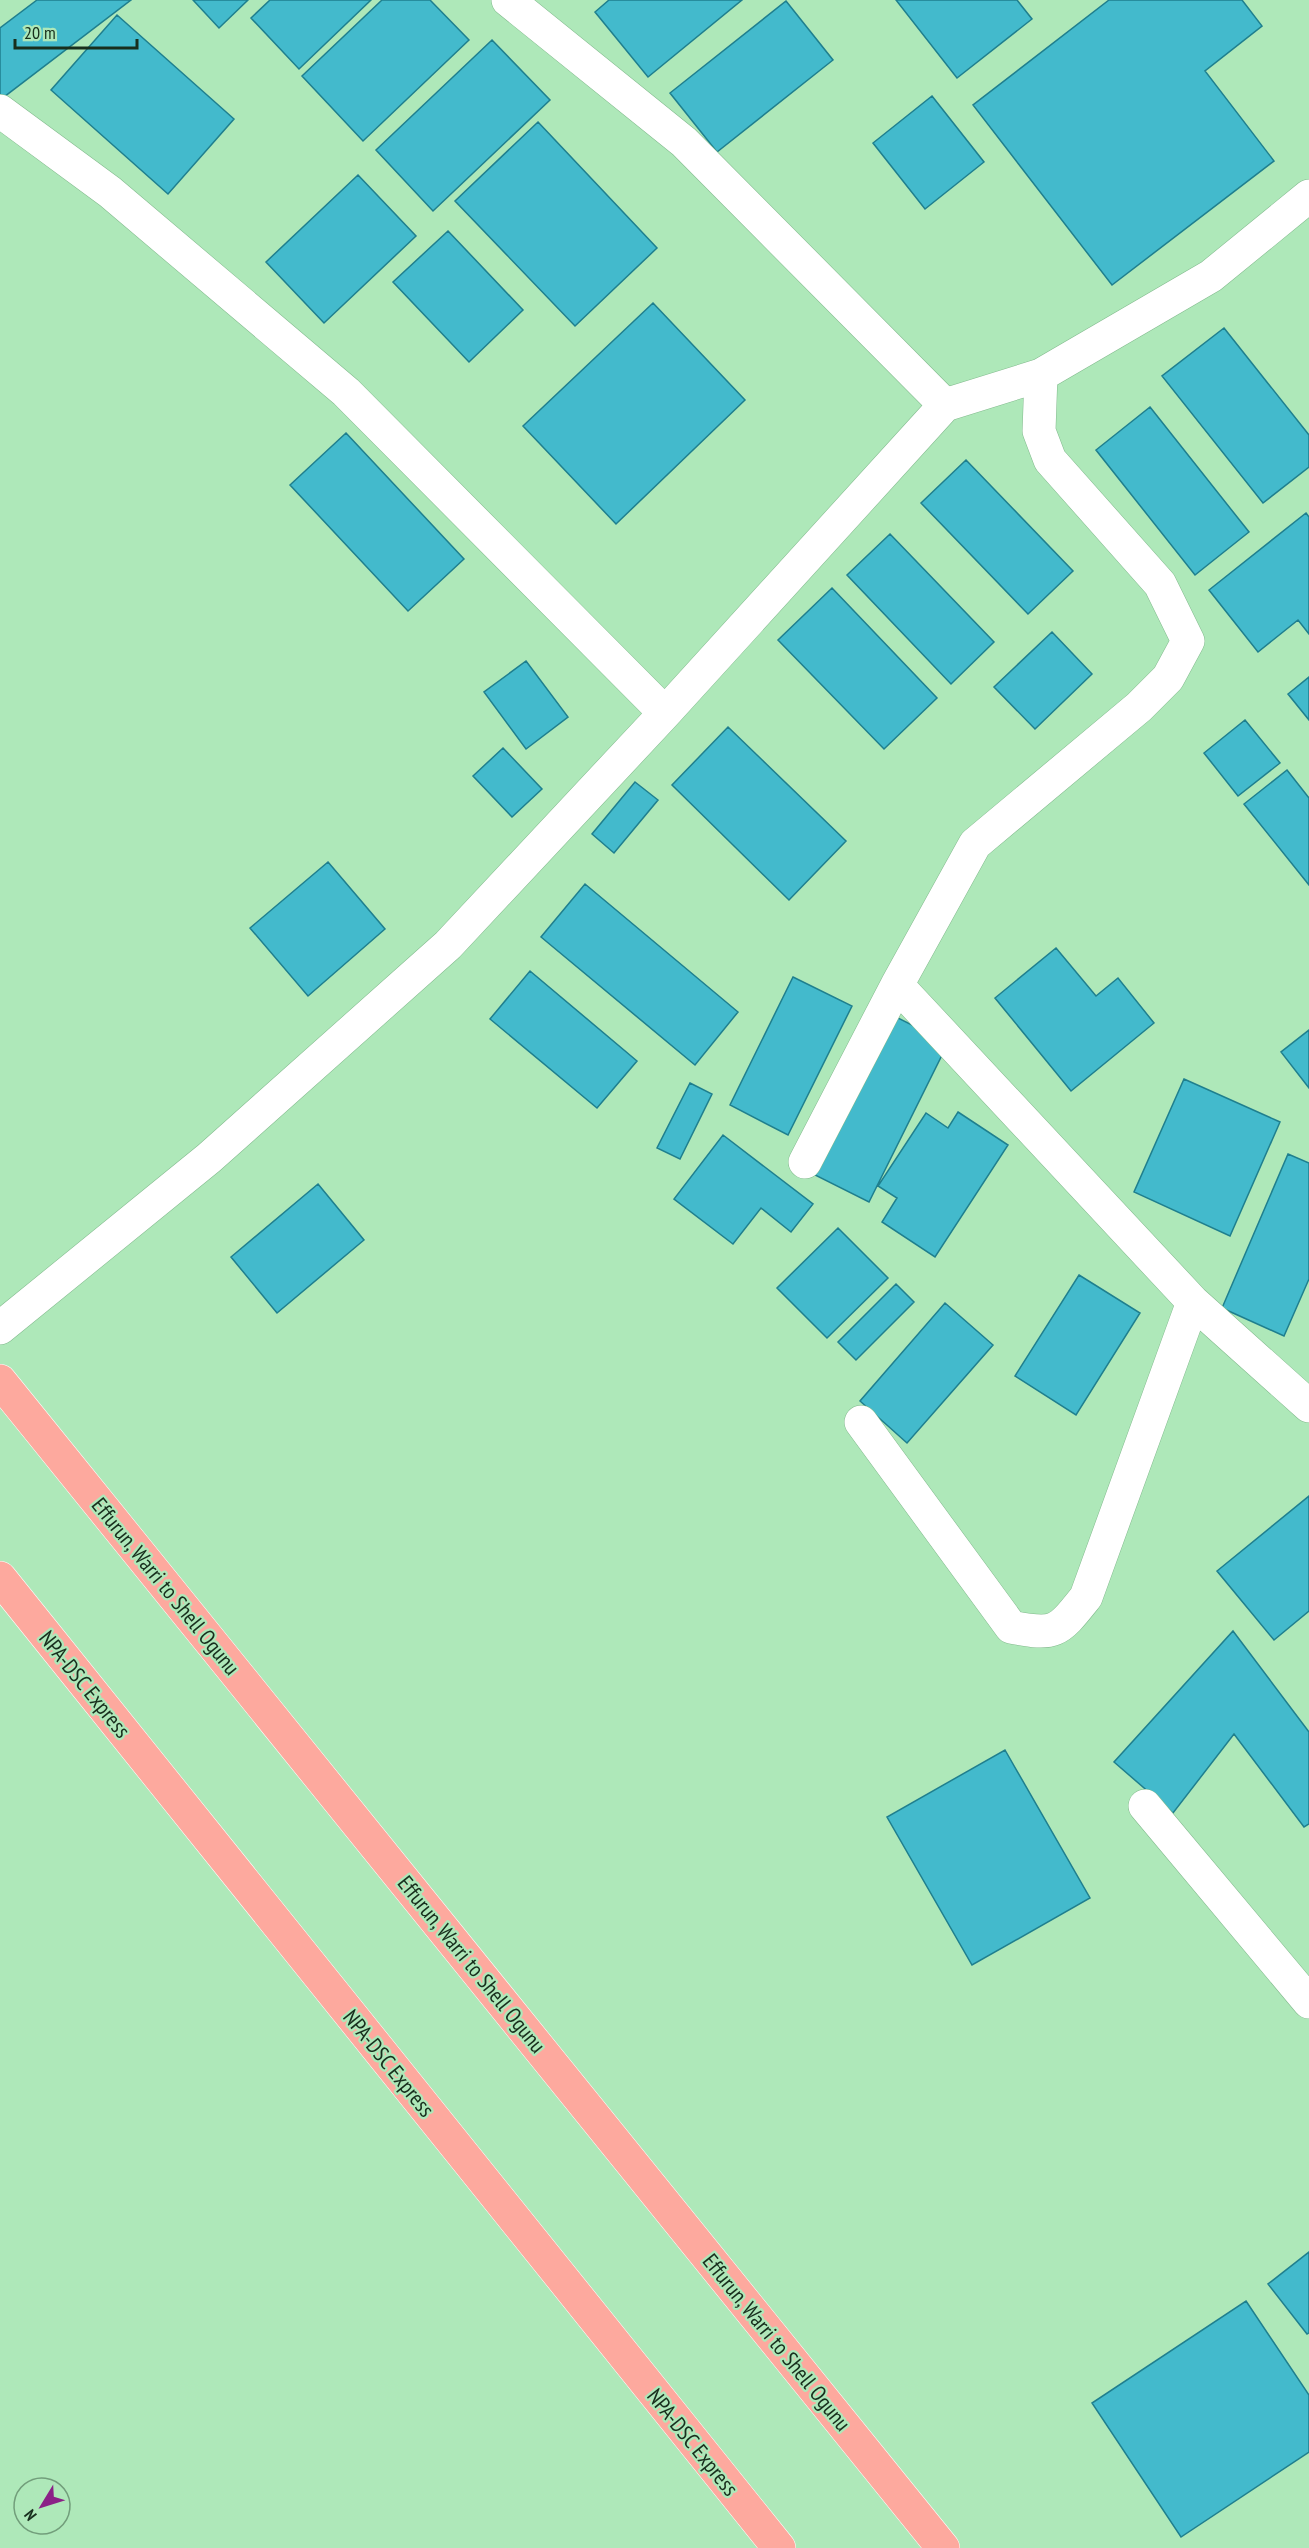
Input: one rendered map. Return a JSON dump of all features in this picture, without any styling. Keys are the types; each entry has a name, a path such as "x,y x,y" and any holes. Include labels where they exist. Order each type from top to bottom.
{"main road":[{"name":"Effurun, Warri to Shell Ogunu","path":"0,1381 944,2548"},
{"name":"NPA-DSC Express","path":"0,1578 778,2548"}],"street":[{"path":"508,0 684,142 945,405"},
{"path":"0,111 110,192 346,392 665,713"},
{"path":"0,1328 209,1158 448,945 665,713 945,405 1041,375 1211,276 1309,195"},
{"path":"805,1162 897,985 975,844 1139,707 1168,678 1188,641 1160,584 1050,460 1039,431 1041,375"},
{"path":"897,985 1193,1302 1309,1406"},
{"path":"861,1422 1011,1628 1043,1633 1065,1623 1086,1597 1193,1302"},
{"path":"1145,1806 1309,2002"}],"building":[{"path":"37,0 131,0 0,100 0,28"},
{"path":"193,0 248,0 219,28"},
{"path":"270,0 371,0 299,69 251,18"},
{"path":"382,0 430,0 469,40 363,141 302,76"},
{"path":"609,0 742,0 648,77 595,12"},
{"path":"896,0 1017,0 1032,19 957,78"},
{"path":"1109,0 1242,0 1262,26 1205,71 1274,161 1112,285 973,105"},
{"path":"786,1 833,60 717,152 670,93"},
{"path":"117,15 234,119 168,194 51,90"},
{"path":"492,40 550,100 433,211 376,150"},
{"path":"932,96 984,162 925,209 873,143"},
{"path":"538,122 657,248 575,326 455,201"},
{"path":"358,175 416,236 324,323 266,262"},
{"path":"448,231 523,310 469,362 393,282"},
{"path":"653,303 745,400 616,524 523,426"},
{"path":"1224,328 1309,435 1309,467 1263,503 1162,376"},
{"path":"1150,407 1249,532 1195,575 1096,450"},
{"path":"346,433 464,559 408,611 290,485"},
{"path":"966,460 1073,571 1028,614 921,503"},
{"path":"1306,513 1309,517 1309,634 1298,620 1258,652 1209,590"},
{"path":"890,534 994,642 951,684 847,575"},
{"path":"832,588 937,698 884,749 778,640"},
{"path":"1052,632 1092,674 1035,729 994,687"},
{"path":"526,661 568,717 526,749 484,692"},
{"path":"1309,677 1309,720 1288,694"},
{"path":"1245,720 1280,763 1238,796 1204,753"},
{"path":"728,727 846,841 789,900 672,785"},
{"path":"503,748 542,789 512,817 473,776"},
{"path":"1287,770 1309,798 1309,885 1244,804"},
{"path":"635,782 658,800 614,853 592,834"},
{"path":"328,862 385,929 308,996 250,928"},
{"path":"585,884 738,1012 695,1065 541,937"},
{"path":"1056,948 1096,996 1118,978 1154,1023 1071,1091 995,998"},
{"path":"530,971 637,1061 597,1108 490,1019"},
{"path":"793,977 852,1006 788,1135 730,1105"},
{"path":"888,1013 948,1043 869,1202 809,1172"},
{"path":"1309,1030 1309,1088 1281,1052"},
{"path":"1184,1079 1280,1122 1230,1236 1134,1192"},
{"path":"690,1083 712,1094 680,1159 657,1148"},
{"path":"958,1112 1008,1145 935,1257 882,1222 897,1198 878,1186 926,1113 948,1128"},
{"path":"723,1135 813,1204 791,1232 761,1208 733,1244 674,1199"},
{"path":"1288,1154 1309,1163 1309,1279 1284,1336 1222,1308"},
{"path":"318,1184 364,1240 277,1313 231,1257"},
{"path":"838,1228 888,1278 827,1338 777,1288"},
{"path":"1079,1275 1140,1313 1076,1415 1015,1376"},
{"path":"896,1284 914,1302 856,1360 838,1342"},
{"path":"945,1303 993,1345 907,1443 860,1401"},
{"path":"1309,1496 1309,1611 1274,1640 1217,1571"},
{"path":"1233,1631 1309,1732 1309,1824 1304,1827 1234,1734 1173,1813 1114,1762"},
{"path":"1005,1750 1090,1898 972,1965 887,1817"},
{"path":"1309,2252 1309,2333 1307,2334 1268,2284"},
{"path":"1246,2301 1309,2395 1309,2452 1181,2537 1092,2403"}]}
